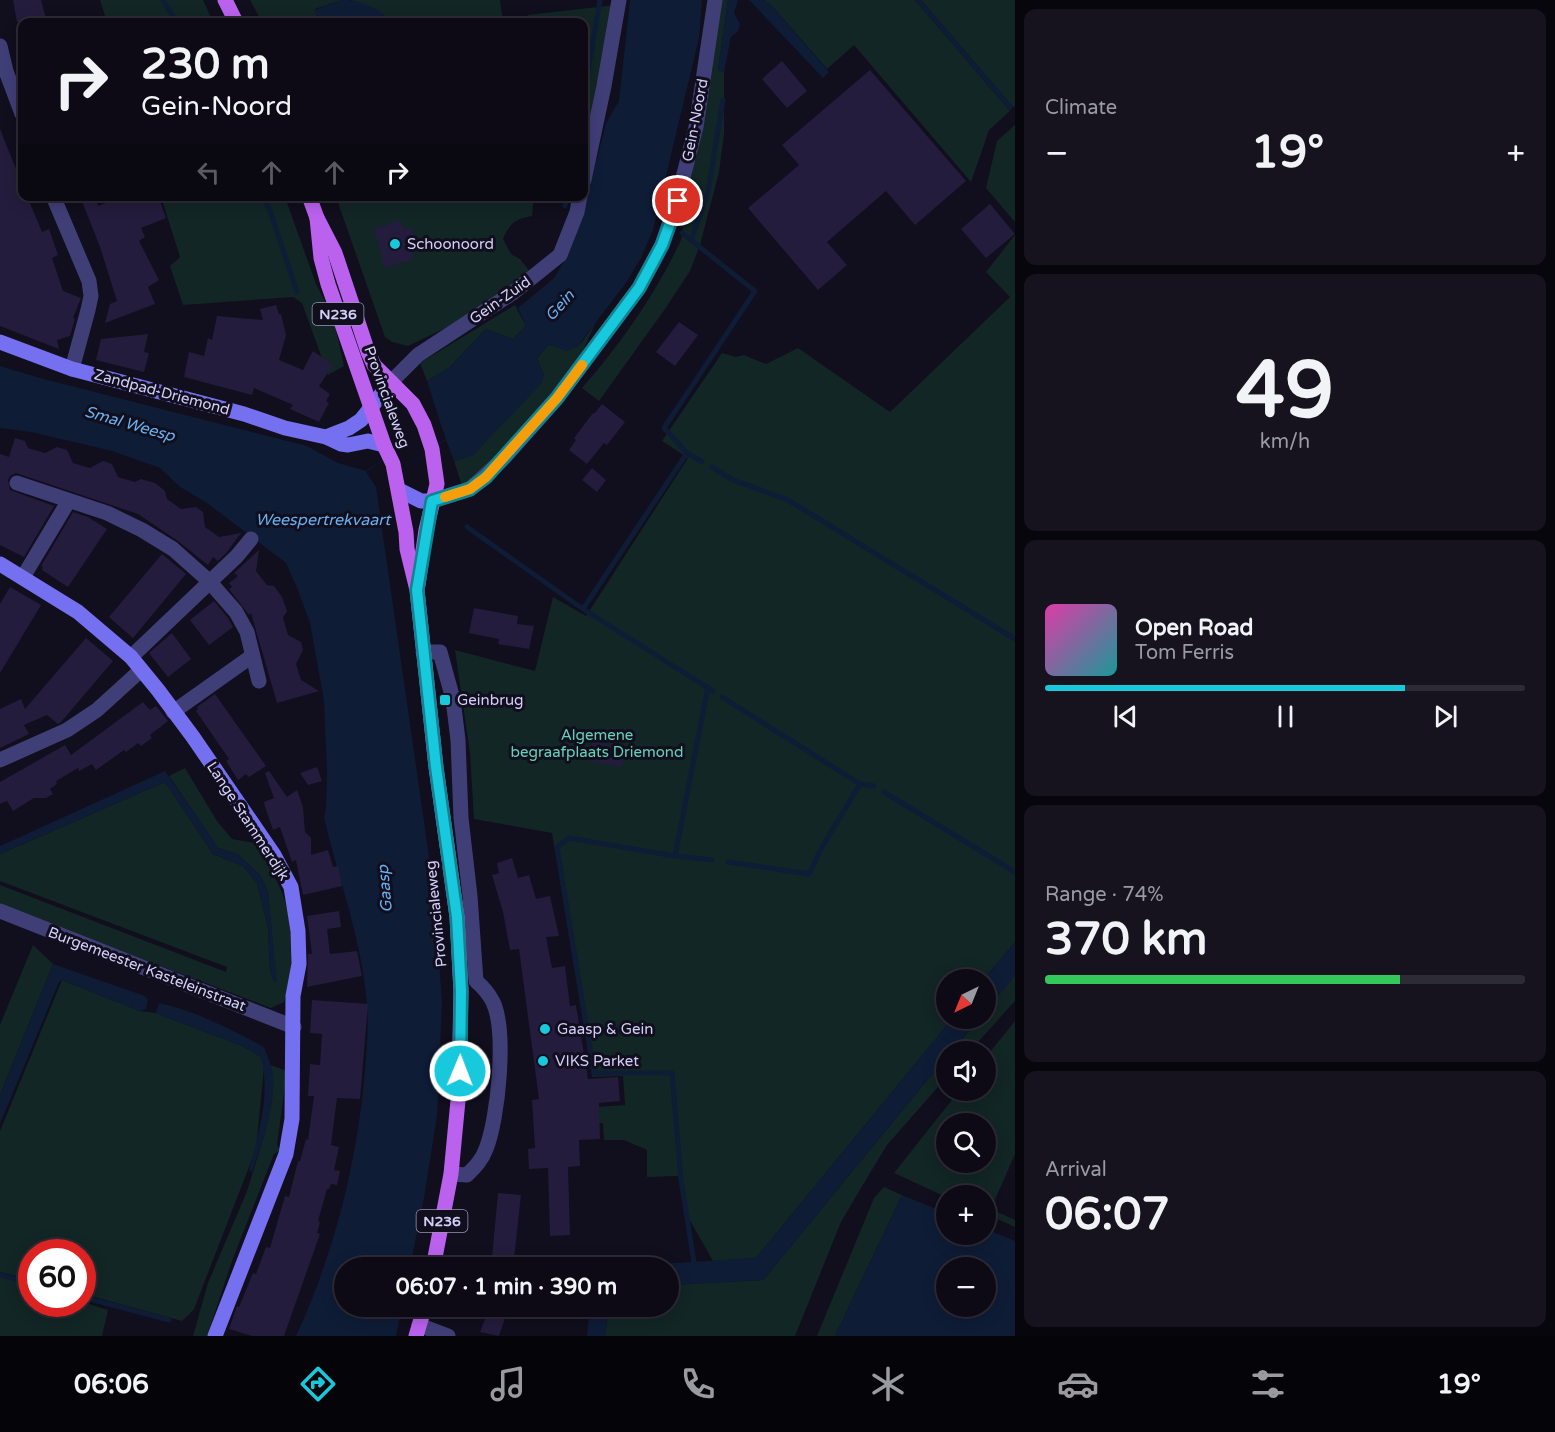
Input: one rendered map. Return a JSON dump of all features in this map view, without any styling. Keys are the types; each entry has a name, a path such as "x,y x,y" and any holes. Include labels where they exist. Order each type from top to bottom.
{"main road":[{"path":"225,0 234,18"},
{"name":"Provincialeweg","path":"311,201 335,253 374,365 413,404 432,449 436,484 417,590"},
{"name":"Provincialeweg","path":"317,218 321,258 328,284 399,490 407,549 417,590 458,928 461,991 459,1090 451,1174 435,1257"}],"street":[{"path":"588,161 619,0"},
{"name":"Gein-Noord","path":"432,501 470,489 498,465 557,398 639,288 662,245 678,201 696,127 715,0"},
{"path":"0,46 18,103"},
{"path":"55,201 88,281 91,296 72,369"},
{"name":"Gein-Zuid","path":"391,382 418,356 514,292 560,255 579,201"},
{"name":"Zandpad-Driemond","path":"0,342 72,369 244,414 348,445 368,441 387,450"},
{"path":"326,437 350,428 360,420 391,382"},
{"path":"17,483 68,502 107,513 142,530 173,549 209,581 236,612 247,632 259,681"},
{"path":"399,490 421,501 432,501"},
{"path":"23,577 68,502"},
{"path":"131,657 237,556 251,539"},
{"name":"Lange Stammerdijk","path":"2,568 23,577 78,612 131,657 173,712 274,855 291,887 298,931 299,964 293,996 292,1119 286,1154 215,1336"},
{"path":"423,652 440,652 453,699 476,981 487,991 498,1018 500,1064 498,1094 487,1148 482,1160 467,1175 451,1174"},
{"path":"173,712 252,656"},
{"path":"0,760 67,730 97,710 141,669"},
{"name":"Burgemeester Kasteleinstraat","path":"0,912 294,1027"},
{"path":"417,1331 448,1336"}],"green space":[{"path":"100,0 203,0 211,18 106,18"},
{"path":"250,0 342,0 315,9 318,18 260,18"},
{"path":"350,0 500,0 502,18 387,18 367,6"},
{"path":"719,0 728,0 718,70 724,72 724,134 719,172 700,245 690,271 599,401 582,388 637,317 661,279 681,240"},
{"path":"764,0 915,0 1010,111 989,130 971,182 854,45 827,69 772,6"},
{"path":"921,0 1015,0 1015,106 1013,107"},
{"path":"615,5 588,141 588,18 528,18 528,15"},
{"path":"1015,125 1015,222 986,188 997,141"},
{"path":"162,201 286,201 316,284 333,317 344,366 328,375 302,303 293,297 183,305 170,266 180,257"},
{"path":"337,201 534,201 532,216 514,223 503,239 511,254 520,259 535,278 516,294 408,346 392,342 385,337"},
{"name":"Algemene begraafplaats Driemond","path":"1015,235 1015,942 992,969 936,969 936,1029 944,1029 756,1258 713,1261 688,1217 678,1176 647,1177 647,1150 624,1140 604,1140 603,1123 571,1125 568,1109 625,1105 623,1076 592,1077 552,833 474,819 470,753 455,650 535,671 553,597 586,616 688,458 662,441 722,353 736,357 744,355 766,364 798,348 890,412 1010,297 986,272"},
{"path":"515,305 526,326 513,339 486,329 449,368 427,381 420,363"},
{"path":"596,322 574,370 501,451 467,483 461,483 454,461 473,455 544,376 537,358 549,344 567,349 577,346"},
{"path":"185,768 217,821 232,839 254,843 283,894 291,934 290,978 284,1002 271,1008 0,905 0,885 226,972 227,967 0,881 0,854 165,782 213,854 243,866 257,883 268,927 270,971 276,979 268,892 259,874 237,854 218,848 169,776"},
{"path":"33,945 53,964 0,1095 0,1025"},
{"path":"1015,975 1015,1001 996,1022 996,998"},
{"path":"62,980 140,1011 156,1013 265,1057 256,1149 194,1309 182,1321 96,1298 96,1239 18,1239 18,1277 0,1272 0,1131"},
{"path":"1015,1021 1015,1154 996,1198 996,1185 936,1185 936,1192 894,1173 936,1120 936,1173 996,1173 996,1113 942,1113 951,1101 996,1101 996,1045"},
{"path":"971,1029 990,1029 979,1041 960,1041"},
{"path":"270,1065 287,1071 277,1145 280,1151 274,1154 232,1261 207,1336 193,1336 208,1283 247,1191 264,1136 272,1098 273,1076"},
{"path":"936,1069 936,1089 887,1145 841,1222 795,1336 605,1336 608,1317 679,1317 679,1284 763,1280"},
{"path":"884,1187 902,1195 835,1336 817,1336 874,1198"},
{"path":"996,1211 1015,1220 1015,1227 996,1218"},
{"path":"0,1276 18,1282 18,1317 96,1317 96,1306 108,1310 102,1336 0,1336"}],"water":[{"path":"342,0 355,1 369,6 388,18 317,18 314,10"},
{"name":"Weespertrekvaart","path":"630,0 702,0 699,38 653,230 641,258 626,283 577,347 566,351 549,344 537,358 544,376 541,384 473,455 454,461 446,440 376,487 434,891 442,1002 437,1116 412,1257 334,1257 334,1317 400,1317 396,1336 296,1336 321,1275 341,1212 360,1115 368,1024 360,958 324,818 327,772 324,701 310,623 286,563 207,503 180,487 160,468 112,451 31,432 0,428 0,366 307,446 338,463 366,471 440,422 427,381 449,368 486,329 513,339 526,326 518,308 554,278 568,255 586,201 588,201 588,192 606,123 619,101"},
{"path":"728,0 738,0 734,13 740,24 738,31 731,37 724,72 718,70"},
{"path":"749,0 764,0 772,6 829,72 823,78"},
{"path":"915,0 921,0 1013,107 1010,111"},
{"path":"165,771 218,848 237,854 259,874 268,892 277,982 273,981 270,971 268,927 257,883 243,866 213,854 165,782 0,854 0,846"},
{"path":"1015,942 1015,975 996,998 996,969 992,969"},
{"path":"53,964 145,996 148,1000 146,1009 140,1011 62,980 59,982 0,1124 0,1095"},
{"path":"159,1003 226,1027 264,1047 273,1074 272,1099 252,1172 249,1170 260,1128 264,1099 265,1084 260,1056 242,1046 156,1013"},
{"path":"944,1029 970,1029 960,1041 936,1041 936,1069 763,1280 679,1284 679,1263 756,1258"},
{"path":"902,1195 936,1209 936,1245 996,1245 996,1233 1015,1241 1015,1336 835,1336"},
{"path":"589,1317 608,1317 605,1336 587,1336"}],"pier":[{"path":"440,422 446,439 376,487 366,472"}],"building":[{"path":"13,0 41,0 46,18 18,18 17,22"},
{"path":"782,61 807,91 787,108 762,79"},
{"path":"870,70 966,181 915,225 886,191 827,242 847,265 818,290 748,208 799,165 782,145"},
{"path":"0,129 18,174 18,201 29,201 42,232 49,229 58,255 52,258 63,291 81,298 73,318 75,319 70,336 57,340 59,349 0,326"},
{"path":"82,201 96,201 98,206 111,201 160,201 166,218 141,228 145,237 139,241 159,280 148,287 155,304 105,323 110,304 117,301 100,247"},
{"path":"990,204 1015,234 986,258 961,229"},
{"name":"Schoonoord","path":"400,220 404,229 412,228 417,243 410,245 414,259 385,268 374,229"},
{"path":"276,305 281,314 286,335 279,360 303,370 313,351 333,365 319,386 330,394 326,401 329,403 319,422 290,409 293,405 254,388 252,395 184,377 189,352 204,356 208,338 212,340 217,316 263,320 260,309"},
{"path":"679,322 698,335 675,366 656,352"},
{"path":"148,334 144,352 149,353 144,372 96,360 101,339"},
{"path":"602,404 625,422 607,445 604,443 587,464 569,450 576,440 574,438"},
{"path":"15,438 25,441 28,448 45,453 57,447 67,450 73,463 90,468 103,461 112,464 118,477 135,482 141,479 155,483 165,491 167,499 181,509 196,507 203,512 205,527 219,537 241,533 218,561 213,557 208,565 138,514 16,473 8,480 10,490 54,506 24,557 0,545 0,454 9,457"},
{"path":"592,468 606,480 597,492 582,480"},
{"path":"73,512 88,517 107,529 68,587 42,570 41,566"},
{"path":"259,550 256,571 267,585 274,586 282,597 287,611 283,618 288,635 301,642 303,650 296,664 301,680 319,691 277,703 251,613 249,615 229,589 232,587 229,583 238,576 234,573"},
{"path":"162,554 186,574 133,638 109,617"},
{"path":"10,587 41,605 0,673 0,604"},
{"path":"214,601 233,627 209,645 190,620"},
{"path":"474,608 518,616 517,624 534,626 529,649 498,644 499,639 469,633"},
{"path":"172,633 191,659 168,677 149,653"},
{"path":"86,638 113,661 61,722 58,724 47,715 24,725 29,734 0,748 0,709 21,699 25,709"},
{"path":"215,694 266,766 249,777 246,774 238,780 226,761 229,759 196,711 197,707"},
{"path":"143,702 150,710 156,706 168,721 150,735 152,738 141,746 138,743 126,752 124,750 96,770 92,764 79,771 78,768 56,781 57,784 50,789 53,794 46,798 34,798 13,811 7,801 0,804 0,782 65,745 71,755"},
{"path":"592,742 626,748 622,767 589,761"},
{"path":"317,767 322,781 308,785 300,773"},
{"path":"269,771 287,797 297,790 303,807 305,832 311,838 311,855 328,850 333,867 338,866 342,886 303,895 296,860 292,862 280,827 273,830 265,807 264,802 274,798 265,773"},
{"path":"512,858 518,878 529,875 536,899 550,896 559,936 546,937 552,968 565,966 570,1006 576,1005 588,1079 618,1077 620,1101 599,1103 600,1139 579,1140 580,1166 568,1167 570,1235 550,1236 548,1168 529,1169 528,1149 535,1148 532,1100 539,1099 519,949 510,950 503,912 492,875 499,873 497,863"},
{"path":"339,911 341,927 327,929 330,954 357,951 362,976 307,987 308,954 312,954 307,916"},
{"path":"312,1000 368,1004 360,1099 337,1098 331,1145 339,1147 334,1170 340,1171 337,1185 331,1184 327,1189 318,1221 320,1222 317,1233 320,1234 284,1336 252,1336 229,1329 237,1306 239,1307 253,1273 256,1274 266,1247 270,1248 285,1196 289,1197 298,1161 300,1161 306,1139 308,1140 314,1096 308,1096 310,1064 320,1065 322,1034 310,1033"},
{"path":"498,1193 521,1195 514,1257 492,1257"},
{"path":"486,1317 505,1317 499,1336 480,1332"}],"waterway":[{"path":"163,0 174,18"},
{"path":"588,71 600,0"},
{"path":"691,240 708,192 723,100"},
{"path":"265,201 297,292"},
{"path":"565,206 566,201"},
{"path":"682,233 755,291 664,428 687,453 702,462"},
{"path":"583,609 687,453"},
{"path":"712,467 733,480 788,500 1015,639"},
{"path":"467,527 583,609 713,691"},
{"path":"675,856 708,687"},
{"path":"722,697 860,784 874,786"},
{"path":"728,862 809,874 822,847 860,784"},
{"path":"884,792 1015,872"},
{"path":"695,1269 681,1180 672,1073 594,1073 557,847 569,838 712,860"},
{"path":"0,1275 18,1280"},
{"path":"96,1301 169,1320"}],"slow traffic":[{"path":"445,497 470,489 486,477 557,398 582,365"}],"place":[{"name":"Schoonoord","path":"395,244"},
{"name":"Geinbrug","path":"445,700"},
{"name":"Gaasp & Gein","path":"545,1029"},
{"name":"VIKS Parket","path":"543,1061"}],"route":[{"path":"460,1071 461,991 457,917 436,767 417,590 432,501 470,489 486,477 557,398 639,288 662,245 678,201"}],"water label":[{"name":"Gein","path":"559,305"},
{"name":"Smal Weesp","path":"130,423"},
{"name":"Gaasp","path":"384,889"}]}
